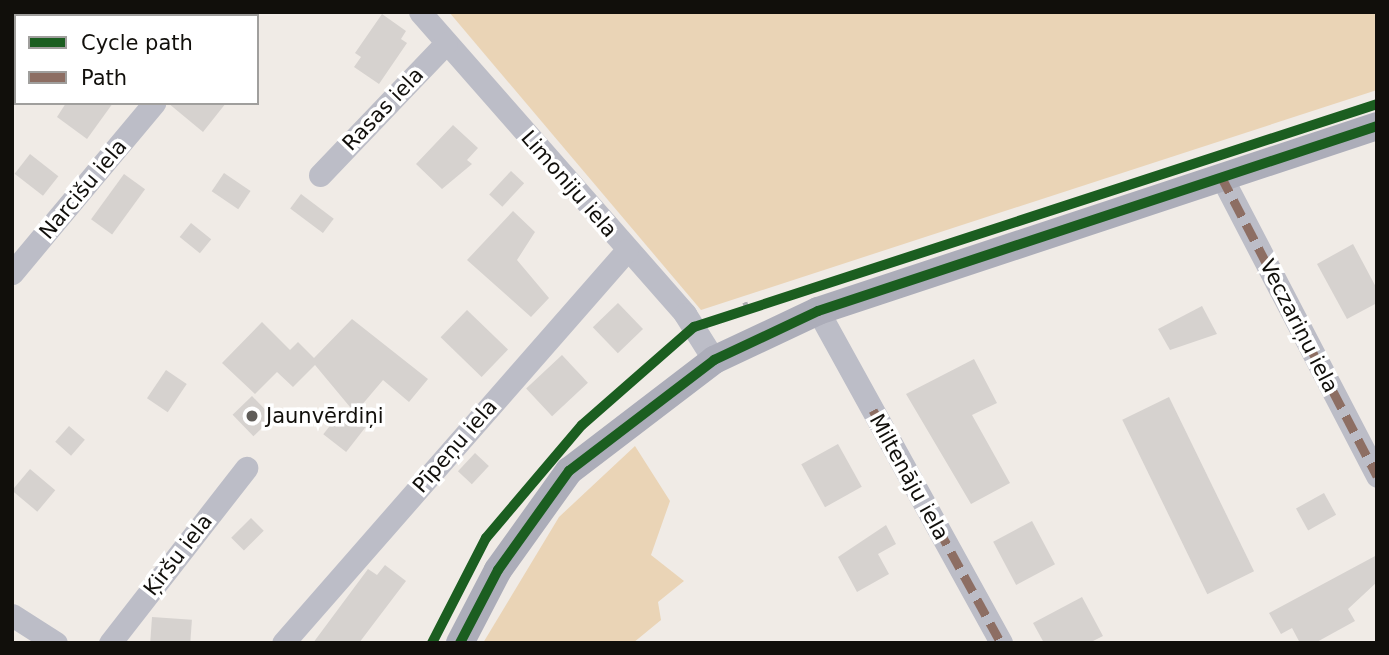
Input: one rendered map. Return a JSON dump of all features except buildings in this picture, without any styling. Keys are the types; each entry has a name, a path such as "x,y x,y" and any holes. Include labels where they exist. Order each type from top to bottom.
{"main road":[{"path":"460,643 498,570 569,471 713,359 818,311 1377,126"}],"street":[{"name":"Limoniju iela","path":"420,12 685,314 713,359"},
{"name":"Rasas iela","path":"320,175 446,43"},
{"name":"Narcišu iela","path":"12,274 152,105"},
{"name":"Veczariņu iela","path":"1221,176 1377,476"},
{"name":"Pīpeņu iela","path":"283,643 627,250"},
{"name":"Miltenāju iela","path":"818,311 1000,643"},
{"name":"Ķiršu iela","path":"110,643 246,468"},
{"path":"12,615 57,643"}],"path":[{"path":"731,316 747,306 766,302"}],"shaded area":[{"path":"449,12 1377,12 1377,90 701,310"},
{"path":"635,446 670,501 651,555 684,581 658,602 661,620 633,643 483,643 559,517"}],"marked path":[{"path":"1221,176 1377,476"},
{"path":"873,410 1001,643"}],"cycle path":[{"path":"432,643 486,538 582,425 694,327 1377,104"},
{"path":"460,643 498,570 569,471 714,360 818,311 1377,126"}],"place":[{"name":"Jaunvērdiņi","path":"252,416"}]}
